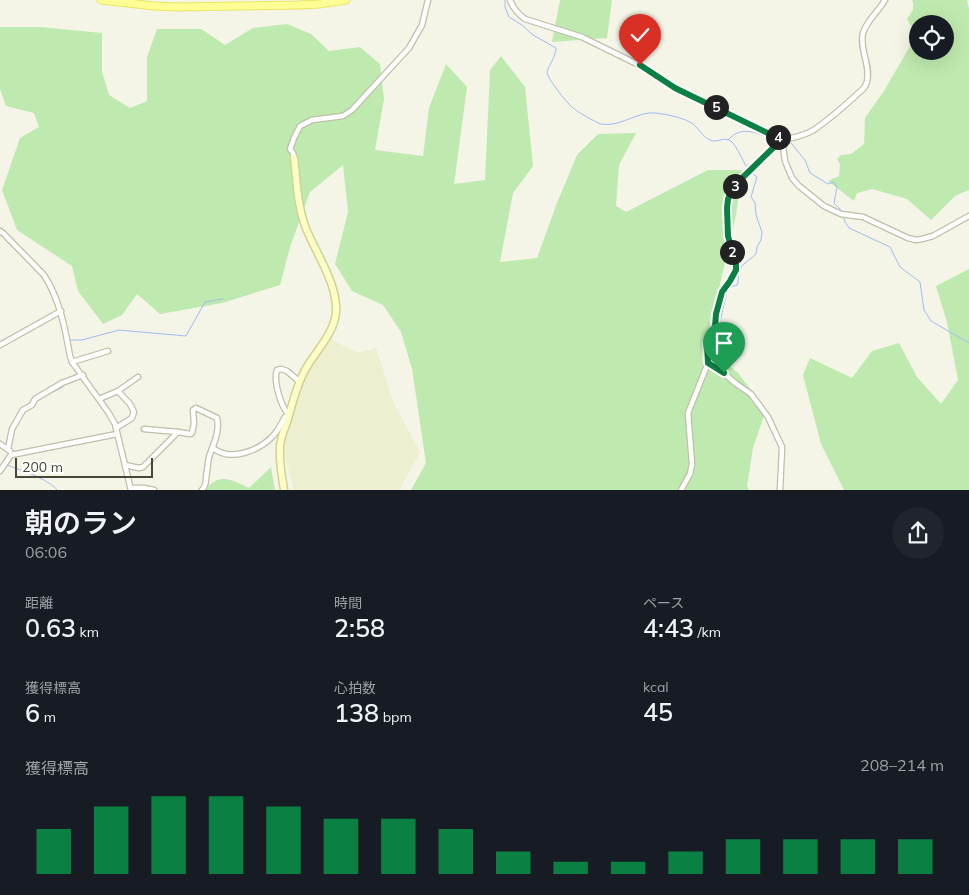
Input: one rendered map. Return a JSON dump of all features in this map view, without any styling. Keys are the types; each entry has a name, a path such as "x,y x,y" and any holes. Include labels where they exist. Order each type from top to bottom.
{"main road":[{"path":"100,0 161,6 243,3 312,4 346,0"}],"street":[{"path":"284,490 280,460 281,438 300,382 307,367 329,333 336,313 333,288 300,212 294,158 290,149 300,126 312,120 343,116 352,110 410,48 422,25 428,0"},
{"path":"510,0 514,8 525,19 582,37 637,64 675,88 781,139 810,132 864,88 867,81 867,72 862,43 863,33 870,20 886,0"},
{"path":"781,139 785,161 792,178 798,186 824,206 843,215 863,217 916,240 933,236 969,216"},
{"path":"681,490 690,474 692,464 688,413 708,363 707,344 715,327 716,314 722,292 736,270 736,263 728,236 728,199 737,183 781,139"},
{"path":"0,231 44,275 48,282 64,320 72,362 114,421 131,489 144,488 154,490"},
{"path":"0,345 60,311"},
{"path":"72,362 108,351"},
{"path":"708,363 751,394 768,417 782,447 780,490"},
{"path":"289,416 278,392 275,376 277,370 287,371 300,382"},
{"path":"8,449 12,429 23,410 32,405 35,399 83,375"},
{"path":"99,399 118,391 138,377"},
{"path":"116,428 132,418 134,412 130,404 118,391"},
{"path":"144,429 190,434 194,424 192,410 196,408 217,418 218,424 210,455 206,484 202,490"},
{"path":"213,448 222,454 237,454 249,451 271,438 279,429 285,416 289,416"},
{"path":"125,465 143,467 178,432"},
{"path":"0,471 12,455 117,434"},
{"path":"0,444 8,449 12,455"}],"shaded area":[{"path":"330,339 358,353 376,348 394,404 420,452 399,490 294,490 284,452 286,434 307,374"}],"green space":[{"path":"560,0 612,0 607,38 552,42"},
{"path":"911,0 967,0 969,9 969,190 955,196 931,220 907,199 872,189 857,193 854,201 828,181 839,176 840,164 837,159 841,155 851,154 864,144 865,118 884,91 909,48 909,60 954,60 954,15 910,15 913,10 913,2"},
{"path":"287,24 311,34 329,51 360,47 380,64 384,99 375,150 423,156 429,108 446,64 467,87 454,184 485,180 490,70 501,56 525,87 533,166 513,193 500,262 537,258 577,155 598,134 636,133 619,165 616,206 626,212 708,170 742,170 736,215 720,284 710,349 738,373 766,410 753,448 747,486 749,490 411,490 426,463 412,369 401,332 383,305 352,291 335,264 348,212 343,165 310,192 290,247 280,285 222,303 160,314 137,294 122,315 103,324 78,291 72,266 17,230 2,190 20,138 39,127 34,113 6,106 0,89 0,27 40,27 102,33 102,71 109,95 130,108 147,101 147,57 157,29 201,29 225,45 253,28"},
{"path":"969,269 969,490 844,490 821,444 803,375 810,358 852,378 872,351 899,343 917,377 941,404 958,380 947,322 936,286"},
{"path":"271,467 275,490 205,490 210,484 221,479 231,480 249,488"}],"waterway":[{"path":"505,0 505,7 509,17 533,35 556,48 547,73 562,96 577,111 601,124 613,124 649,113 665,114 685,120 693,124 710,140 727,139 732,142 747,168"},
{"path":"728,140 739,132 745,131 776,141"},
{"path":"785,142 791,143 805,160 810,173 828,184 833,182 837,187 834,203 843,212"},
{"path":"710,356 712,341 718,331 727,291 737,285 740,269 756,254 761,240 762,232 756,215 755,203 751,197 757,177 753,174"},
{"path":"844,216 844,220 849,228 890,247 900,267 920,282 924,310 931,321 969,343"},
{"path":"73,359 69,340 82,340 119,330 186,336 205,302 223,299"},
{"path":"76,364 80,369"},
{"path":"37,400 63,387"},
{"path":"19,412 20,409 26,406"},
{"path":"8,464 13,458"},
{"path":"7,465 48,482 57,490"}],"route":[{"path":"640,65 675,88 780,139 737,183 728,199 728,236 736,263 736,270 722,292 716,314 715,327 707,344 708,363 724,373"}]}
